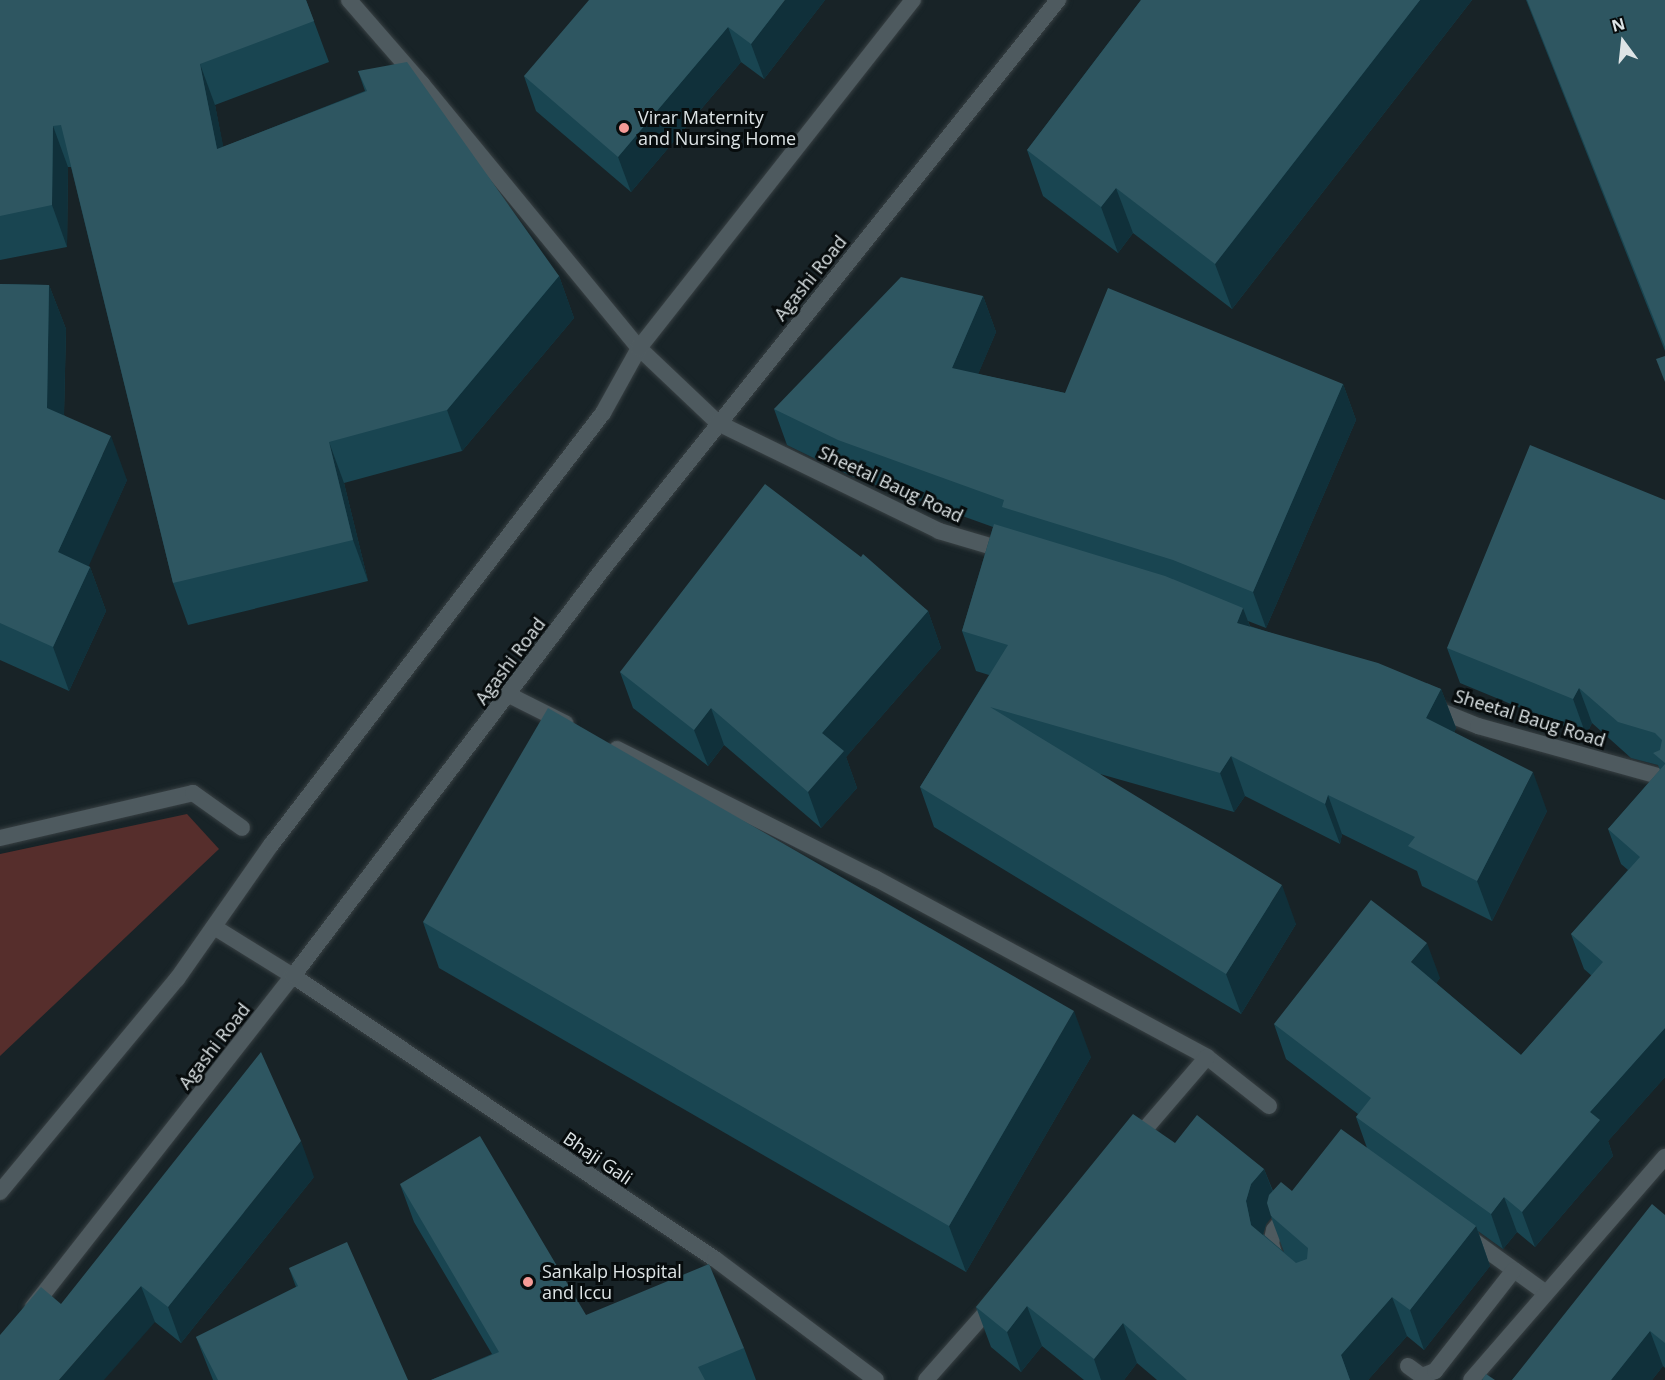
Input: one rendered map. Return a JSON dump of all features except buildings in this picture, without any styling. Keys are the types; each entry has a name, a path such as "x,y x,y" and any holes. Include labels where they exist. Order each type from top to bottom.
{"street":[{"name":"Sheetal Baug Road","path":"349,0 422,84 639,348 718,423 939,531 1028,558"},
{"path":"0,1191 177,979 271,845 603,413 639,348 913,0"},
{"name":"Agashi Road","path":"22,1322 293,976 606,565 1058,0"},
{"path":"509,695 582,732"},
{"name":"Sheetal Baug Road","path":"1412,699 1478,726 1665,778"},
{"path":"603,742 875,878 1207,1057 1269,1106"},
{"path":"0,838 193,793 242,828"},
{"name":"Bhaji Gali","path":"214,927 293,976 715,1259 876,1380"},
{"path":"1121,1156 1207,1057"},
{"path":"1471,1380 1665,1157"},
{"path":"1294,1277 1276,1262 1271,1243 1274,1230 1297,1203"},
{"path":"1449,1223 1546,1293"},
{"path":"1408,1366 1422,1376 1435,1371 1514,1270"},
{"path":"926,1380 1004,1290"}],"shaded area":[{"path":"187,814 219,849 0,1056 0,854"}],"place":[{"name":"Virar Maternity and Nursing Home","path":"624,128"},
{"name":"Sankalp Hospital and Iccu","path":"528,1282"}]}
